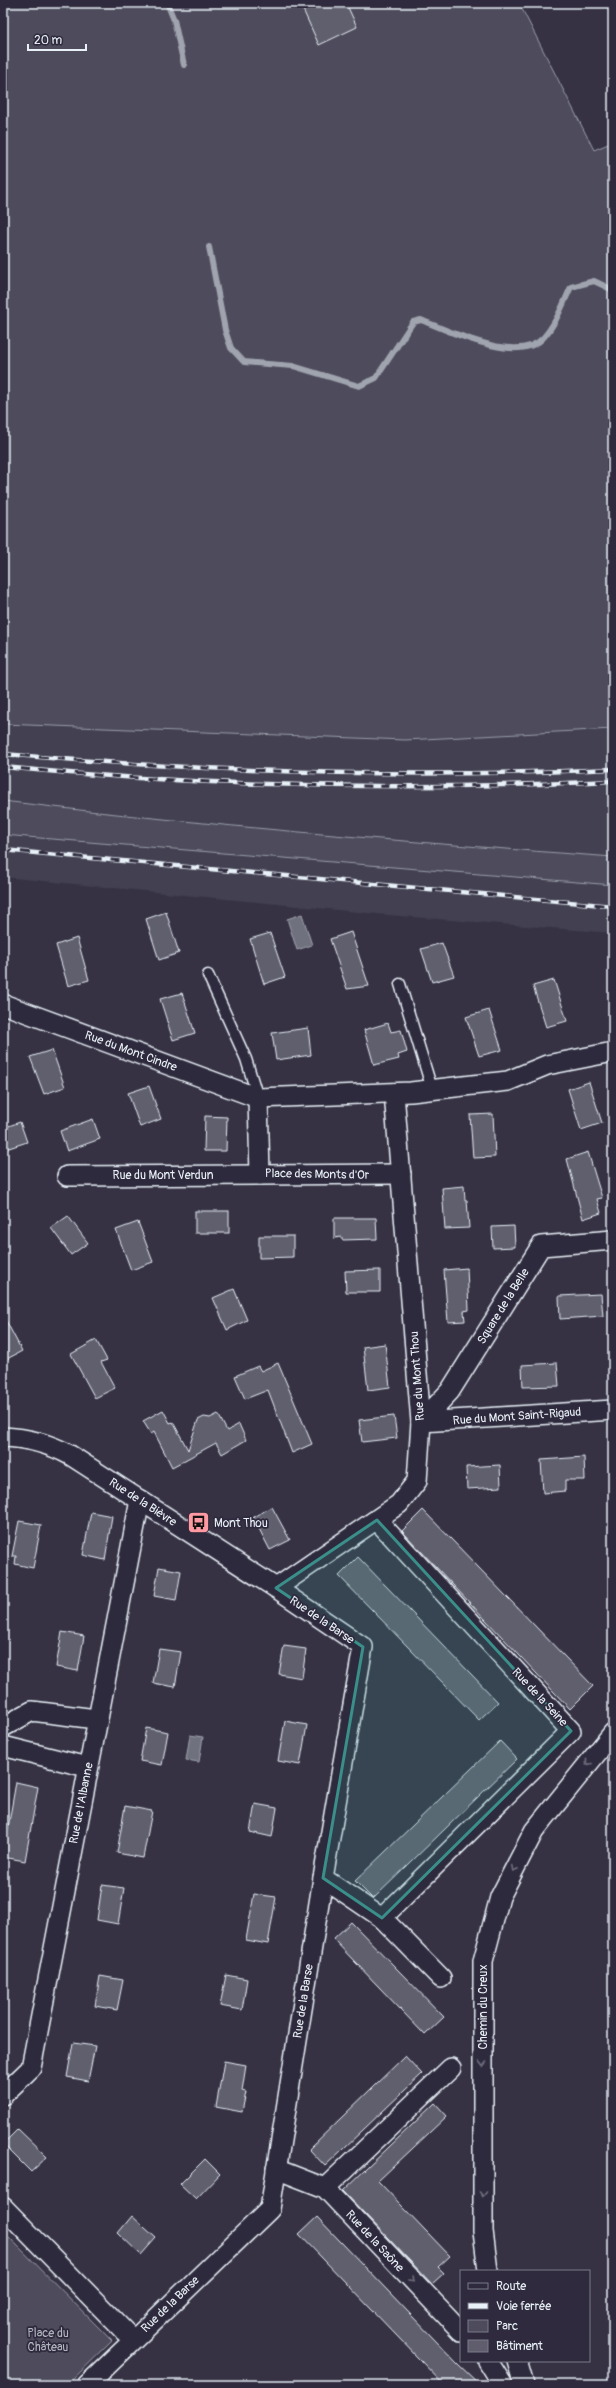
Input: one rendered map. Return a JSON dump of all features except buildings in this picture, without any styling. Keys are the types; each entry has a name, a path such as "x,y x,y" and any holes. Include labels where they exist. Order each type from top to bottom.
{"street":[{"name":"Rue du Mont Cindre","path":"3,1004 258,1098 394,1093 508,1081 547,1065 613,1052"},
{"name":"Rue du Mont Thou","path":"276,1588 399,1504 417,1481 421,1422 394,1093"},
{"name":"Place des Monts d'Or","path":"258,1098 260,1175 401,1174"},
{"name":"Rue du Mont Verdun","path":"67,1176 260,1175"},
{"name":"Square de la Belle","path":"421,1422 450,1391 541,1246 613,1240"},
{"name":"Rue du Mont Saint-Rigaud","path":"421,1422 613,1410"},
{"name":"Rue de la Bièvre","path":"3,1437 26,1438 50,1444 70,1455 276,1588"},
{"name":"Rue de l'Albanne","path":"3,2095 31,2068 96,1719 140,1500"},
{"name":"Rue de la Seine","path":"377,1520 571,1731 382,1918"},
{"name":"Rue de la Barse","path":"87,2385 270,2209 323,1878 363,1648 276,1588"},
{"path":"3,1727 32,1710 96,1719"},
{"name":"Chemin du Creux","path":"488,2270 483,2232 483,1961 500,1897 534,1831 613,1733"},
{"path":"3,1746 87,1767"},
{"path":"323,1878 382,1918 441,1978"},
{"path":"325,2188 451,2068"},
{"name":"Rue de la Saône","path":"276,2169 325,2188 460,2331"},
{"path":"3,2207 133,2340"},
{"path":"489,2362 503,2385"},
{"path":"517,2362 524,2385"}],"lane":[{"path":"208,975 246,1059 258,1098"},
{"path":"400,984 432,1090"}],"highlighted area":[{"path":"377,1520 571,1731 382,1918 323,1878 363,1647 276,1588"}],"shaded area":[{"path":"3,698 613,720 613,933 387,915 3,877"}],"green space":[{"path":"3,3 519,3 594,150 613,142 613,729 405,740 3,724"},
{"path":"3,801 308,833 613,857 613,885 3,835"},
{"name":"Place du Château","path":"3,2231 112,2341 67,2385 3,2385"}],"water":[{"path":"302,914 312,945 297,950 287,919"},
{"path":"190,1735 203,1737 199,1762 186,1760"}],"waterway":[{"path":"167,3 174,20 184,65"},
{"path":"209,247 225,330 231,348 244,362 293,366 359,386 376,378 413,322 421,320 465,338 501,347 517,348 532,345 543,338 555,320 571,287 594,281 613,290"}],"railway":[{"path":"3,754 155,765 308,772 460,773 613,769"},
{"path":"3,767 155,779 308,785 461,786 613,781"},
{"path":"3,850 613,906"}],"place":[{"name":"Mont Thou","path":"198,1523"}]}
